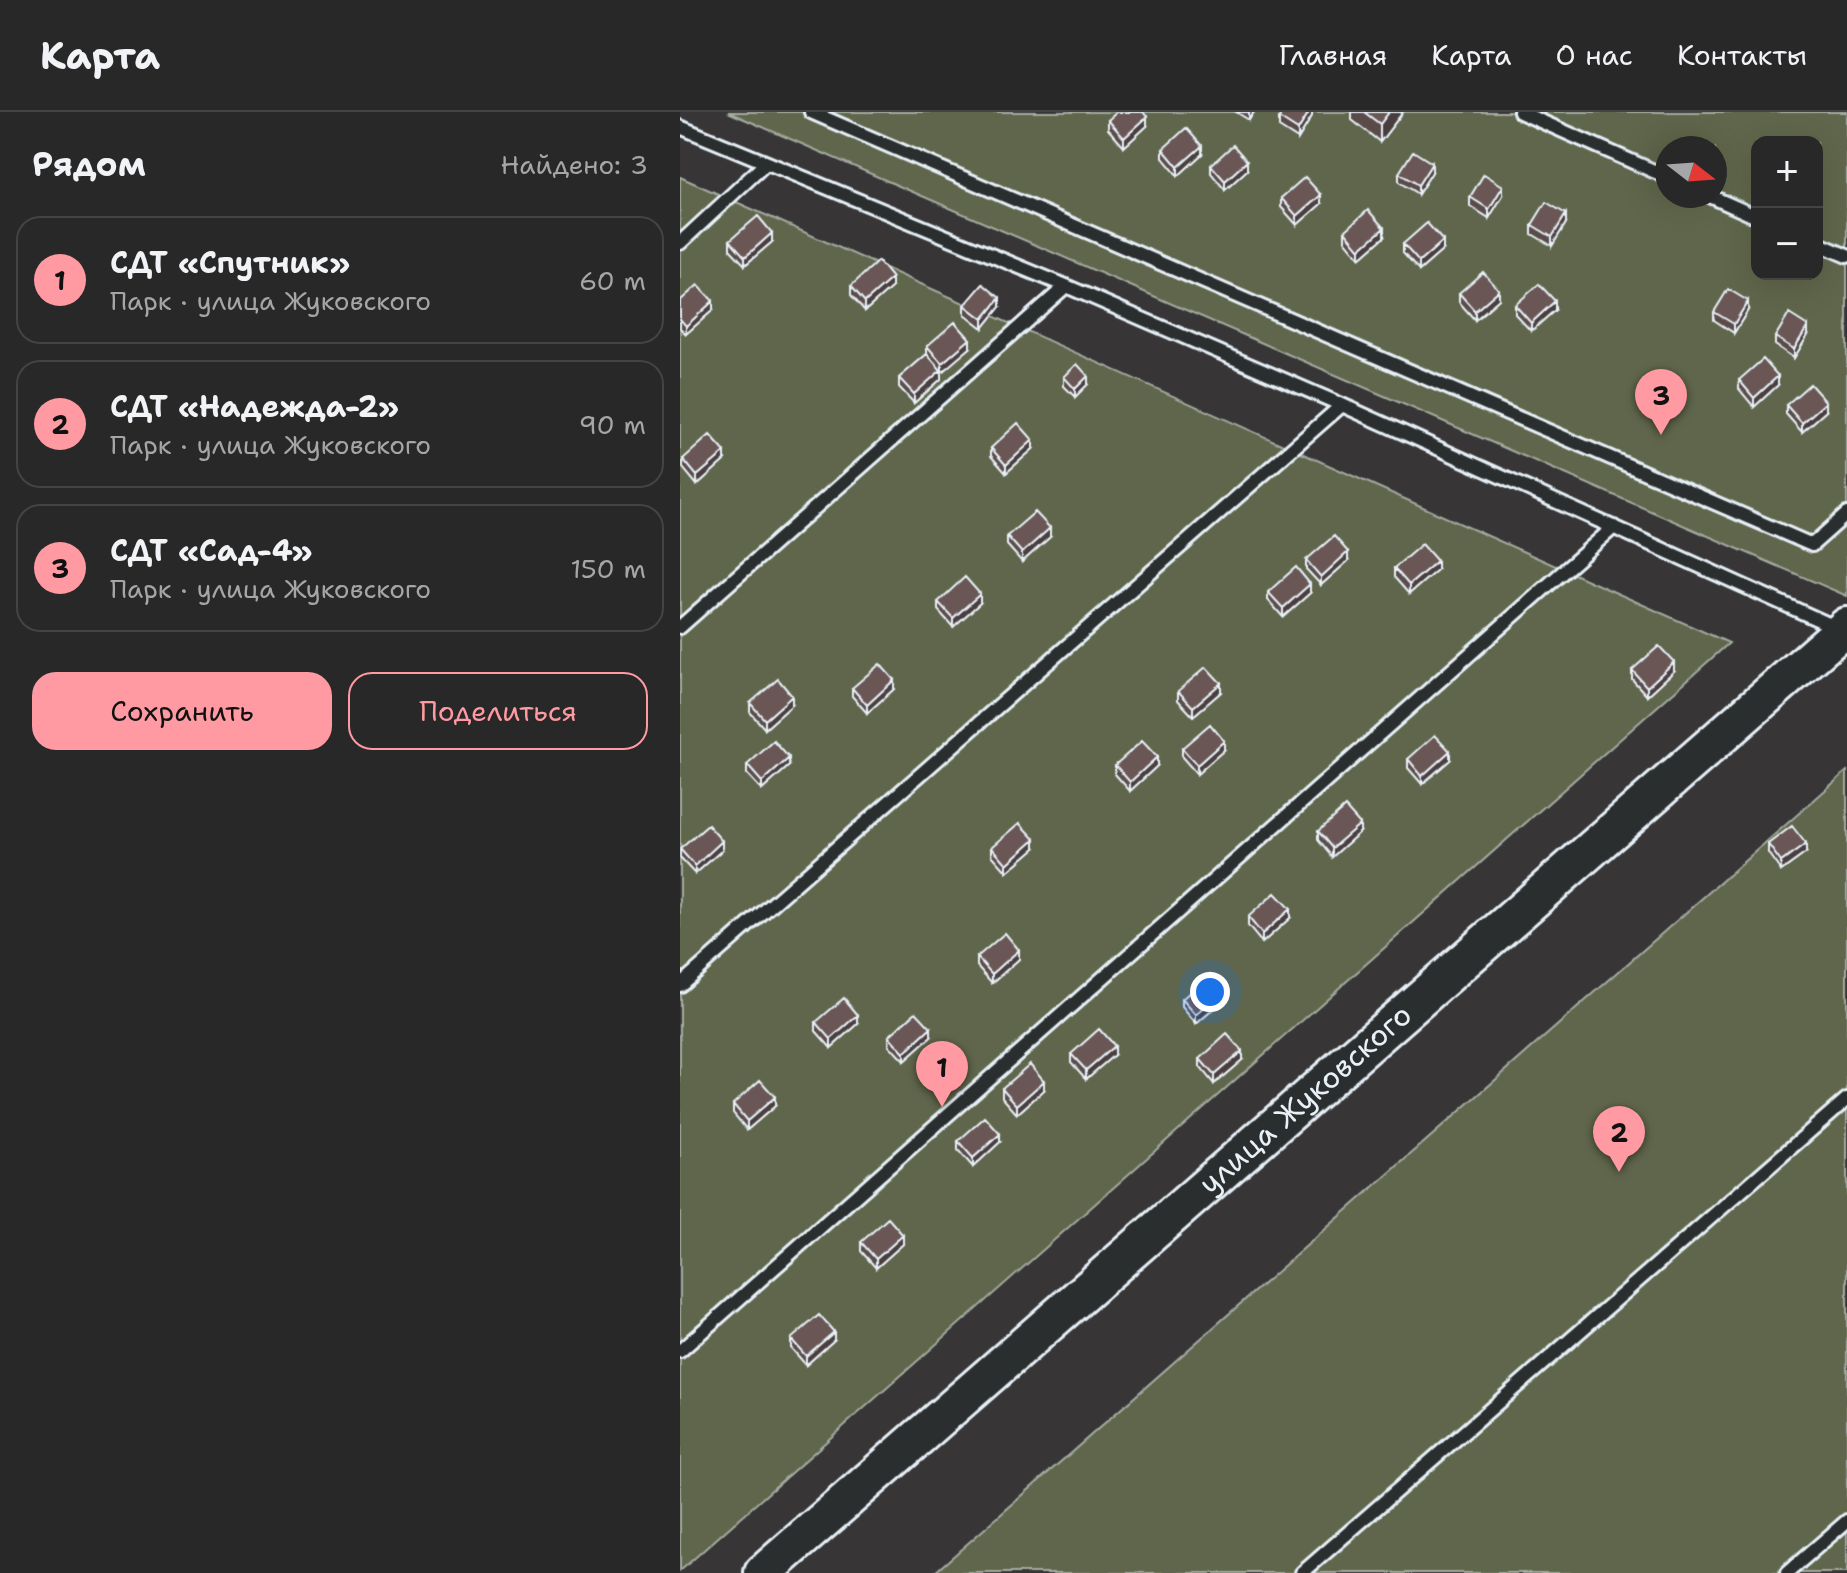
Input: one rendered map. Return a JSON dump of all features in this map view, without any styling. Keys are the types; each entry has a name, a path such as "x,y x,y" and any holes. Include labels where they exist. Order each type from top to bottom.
{"main road":[{"name":"улица Жуковского","path":"763,1573 1845,628"}],"lane":[{"path":"811,112 1812,545 1847,514"},
{"path":"1520,112 1655,172"},
{"path":"680,127 1066,286 1845,628"},
{"path":"680,243 766,163"},
{"path":"1727,204 1751,214"},
{"path":"1823,246 1847,256"},
{"path":"680,627 1066,286"},
{"path":"680,985 1342,405"},
{"path":"680,1351 1614,527"},
{"path":"1302,1573 1847,1099"},
{"path":"1787,1573 1847,1521"}],"green space":[{"path":"728,112 1847,112 1847,596"},
{"path":"680,177 1729,643 680,1571"},
{"path":"1847,771 1847,1573 934,1573"}],"building":[{"path":"1117,112 1143,112 1147,117 1124,138 1108,120"},
{"path":"1282,112 1309,112 1298,130 1279,118"},
{"path":"1364,112 1389,112 1380,124"},
{"path":"1186,128 1202,146 1178,167 1163,149"},
{"path":"1233,145 1247,161 1225,181 1211,165"},
{"path":"1413,151 1432,163 1418,185 1399,173"},
{"path":"1484,174 1503,186 1489,209 1470,197"},
{"path":"1305,177 1321,195 1297,216 1281,198"},
{"path":"1546,202 1566,214 1552,237 1532,225"},
{"path":"1368,210 1384,228 1360,249 1345,231"},
{"path":"758,216 772,233 745,257 730,240"},
{"path":"1427,223 1443,241 1419,262 1403,244"},
{"path":"878,261 892,278 865,302 851,286"},
{"path":"1483,272 1499,290 1475,311 1459,293"},
{"path":"983,284 1000,298 983,319 965,305"},
{"path":"1539,284 1555,301 1531,323 1515,305"},
{"path":"698,285 713,301 686,326 680,319 680,301"},
{"path":"1728,289 1748,301 1734,324 1714,312"},
{"path":"1789,314 1808,326 1794,349 1775,337"},
{"path":"955,322 970,339 942,363 927,346"},
{"path":"927,354 941,370 914,394 899,378"},
{"path":"1763,359 1778,376 1754,398 1739,380"},
{"path":"1077,364 1088,376 1075,389 1064,377"},
{"path":"1810,384 1826,402 1802,423 1786,405"},
{"path":"1018,423 1033,440 1006,465 991,448"},
{"path":"710,435 725,452 697,476 683,459"},
{"path":"1035,512 1050,528 1022,553 1007,536"},
{"path":"1334,536 1348,552 1321,577 1306,560"},
{"path":"1422,544 1437,561 1409,585 1394,568"},
{"path":"1296,567 1310,584 1283,608 1268,592"},
{"path":"965,577 980,594 953,618 938,602"},
{"path":"1659,646 1674,662 1647,687 1632,670"},
{"path":"880,664 894,680 867,705 852,688"},
{"path":"1206,667 1221,683 1193,707 1178,691"},
{"path":"778,679 792,696 765,720 750,703"},
{"path":"1210,724 1224,741 1197,765 1182,748"},
{"path":"1435,735 1450,751 1422,776 1408,759"},
{"path":"774,741 789,758 762,782 747,765"},
{"path":"1142,741 1157,757 1130,782 1115,765"},
{"path":"1345,807 1360,824 1332,848 1318,831"},
{"path":"1020,823 1035,839 1007,864 992,847"},
{"path":"708,825 722,841 695,866 680,849"},
{"path":"1792,826 1806,844 1781,862 1768,844"},
{"path":"1275,893 1290,909 1262,934 1248,917"},
{"path":"1005,933 1019,950 992,974 977,957"},
{"path":"1210,974 1224,991 1196,1015 1182,999"},
{"path":"844,998 858,1015 831,1039 816,1022"},
{"path":"916,1012 931,1028 904,1053 889,1036"},
{"path":"1099,1029 1114,1046 1086,1070 1071,1054"},
{"path":"1227,1034 1242,1051 1214,1075 1200,1059"},
{"path":"1030,1064 1044,1081 1017,1105 1002,1088"},
{"path":"760,1080 775,1097 747,1121 733,1104"},
{"path":"985,1117 1000,1134 973,1158 958,1141"},
{"path":"888,1218 903,1235 876,1259 861,1242"},
{"path":"819,1315 834,1332 806,1356 791,1339"}],"place":[{"name":"СДТ «Сад-4»","path":"1661,435"},
{"name":"СДТ «Спутник»","path":"942,1107"},
{"name":"СДТ «Надежда-2»","path":"1619,1172"}]}
